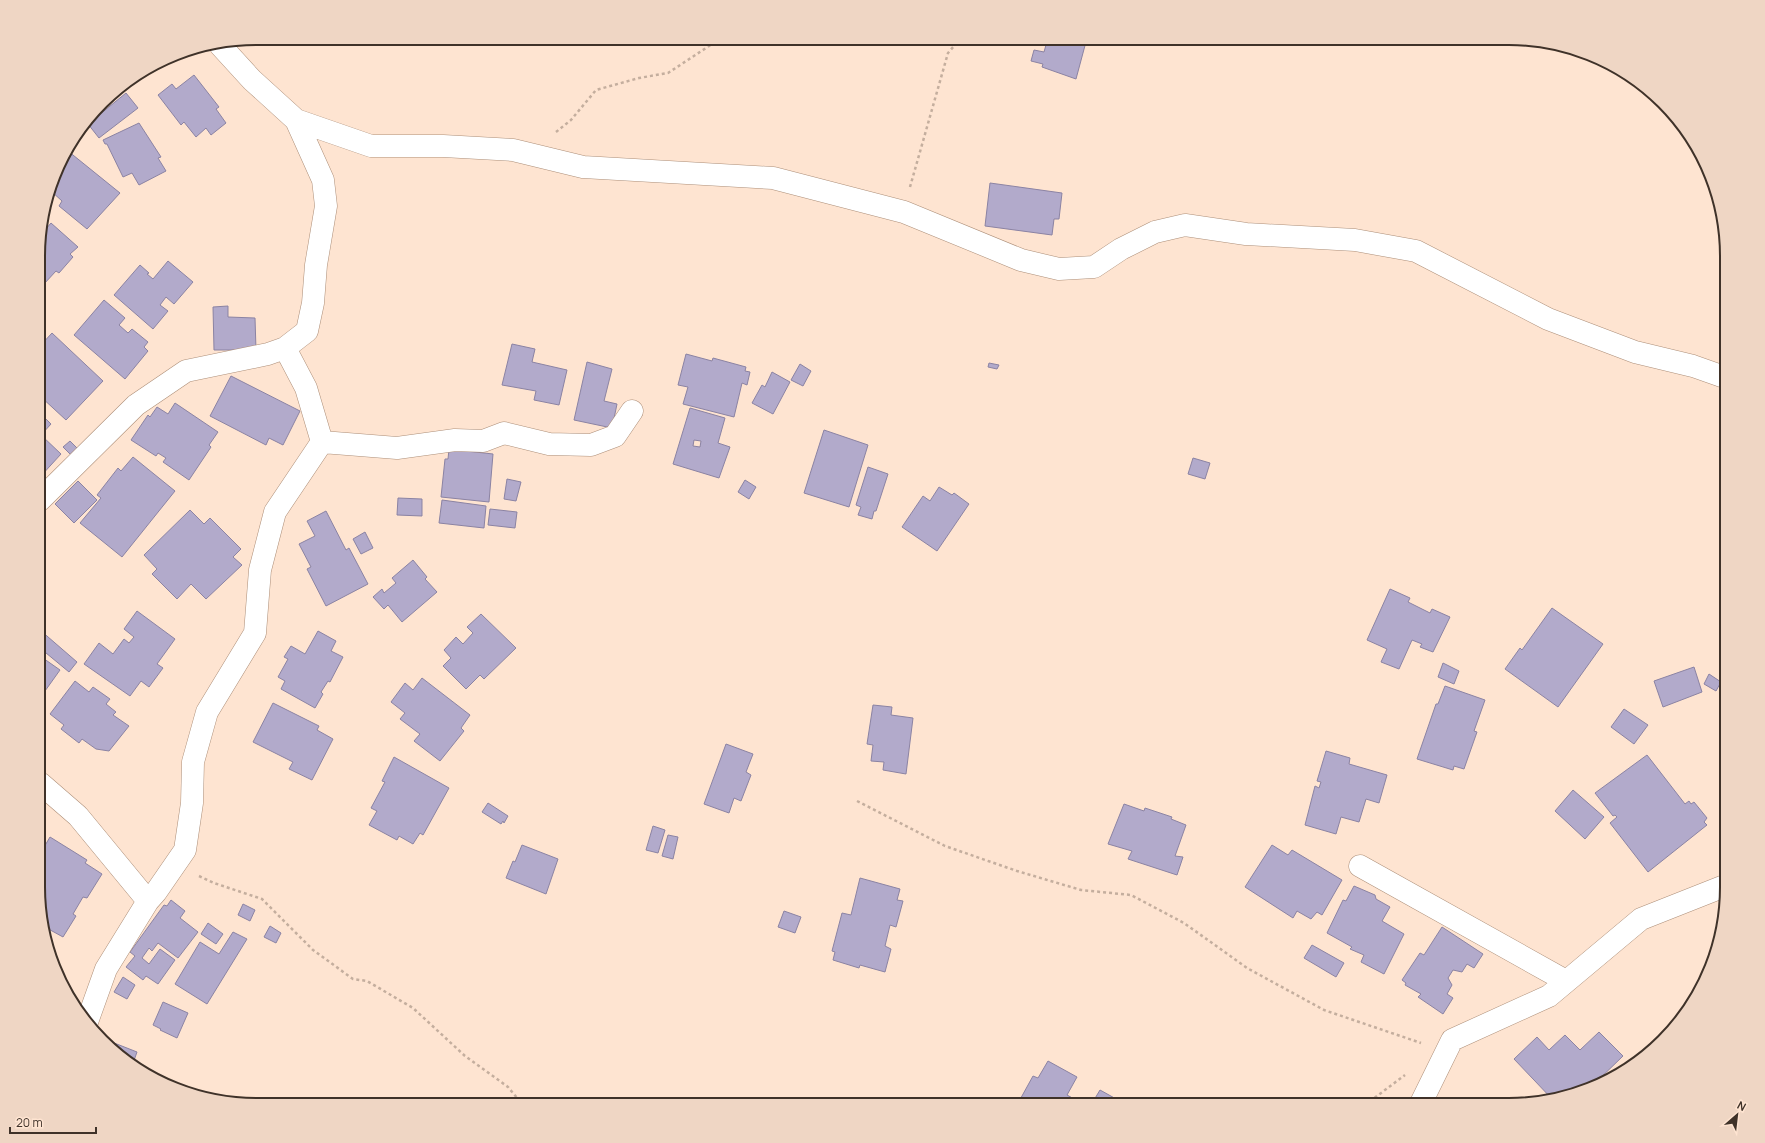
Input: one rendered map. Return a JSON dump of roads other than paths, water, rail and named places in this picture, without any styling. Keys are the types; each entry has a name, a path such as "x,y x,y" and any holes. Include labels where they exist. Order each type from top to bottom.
{"street":[{"path":"223,48 252,80 296,120 371,146 442,146 513,150 583,167 773,178 904,212 1021,260 1059,269 1094,267 1121,249 1155,232 1185,225 1246,234 1355,240 1416,251 1548,319 1635,352 1692,366 1720,376"},
{"path":"45,495 136,405 186,371 268,354 285,348 307,331 313,303 317,258 326,206 323,180 296,120"},
{"path":"285,348 306,388 322,442"},
{"path":"322,442 397,448 455,440 483,441 504,433 549,444 591,445 615,436 632,410"},
{"path":"89,1016 106,969 148,901 185,850 192,803 193,762 206,712 255,633 260,570 275,512 322,442"},
{"path":"45,787 78,816 148,901"},
{"path":"1360,866 1566,981"},
{"path":"1423,1098 1452,1040 1549,996 1641,919 1720,887"}]}
